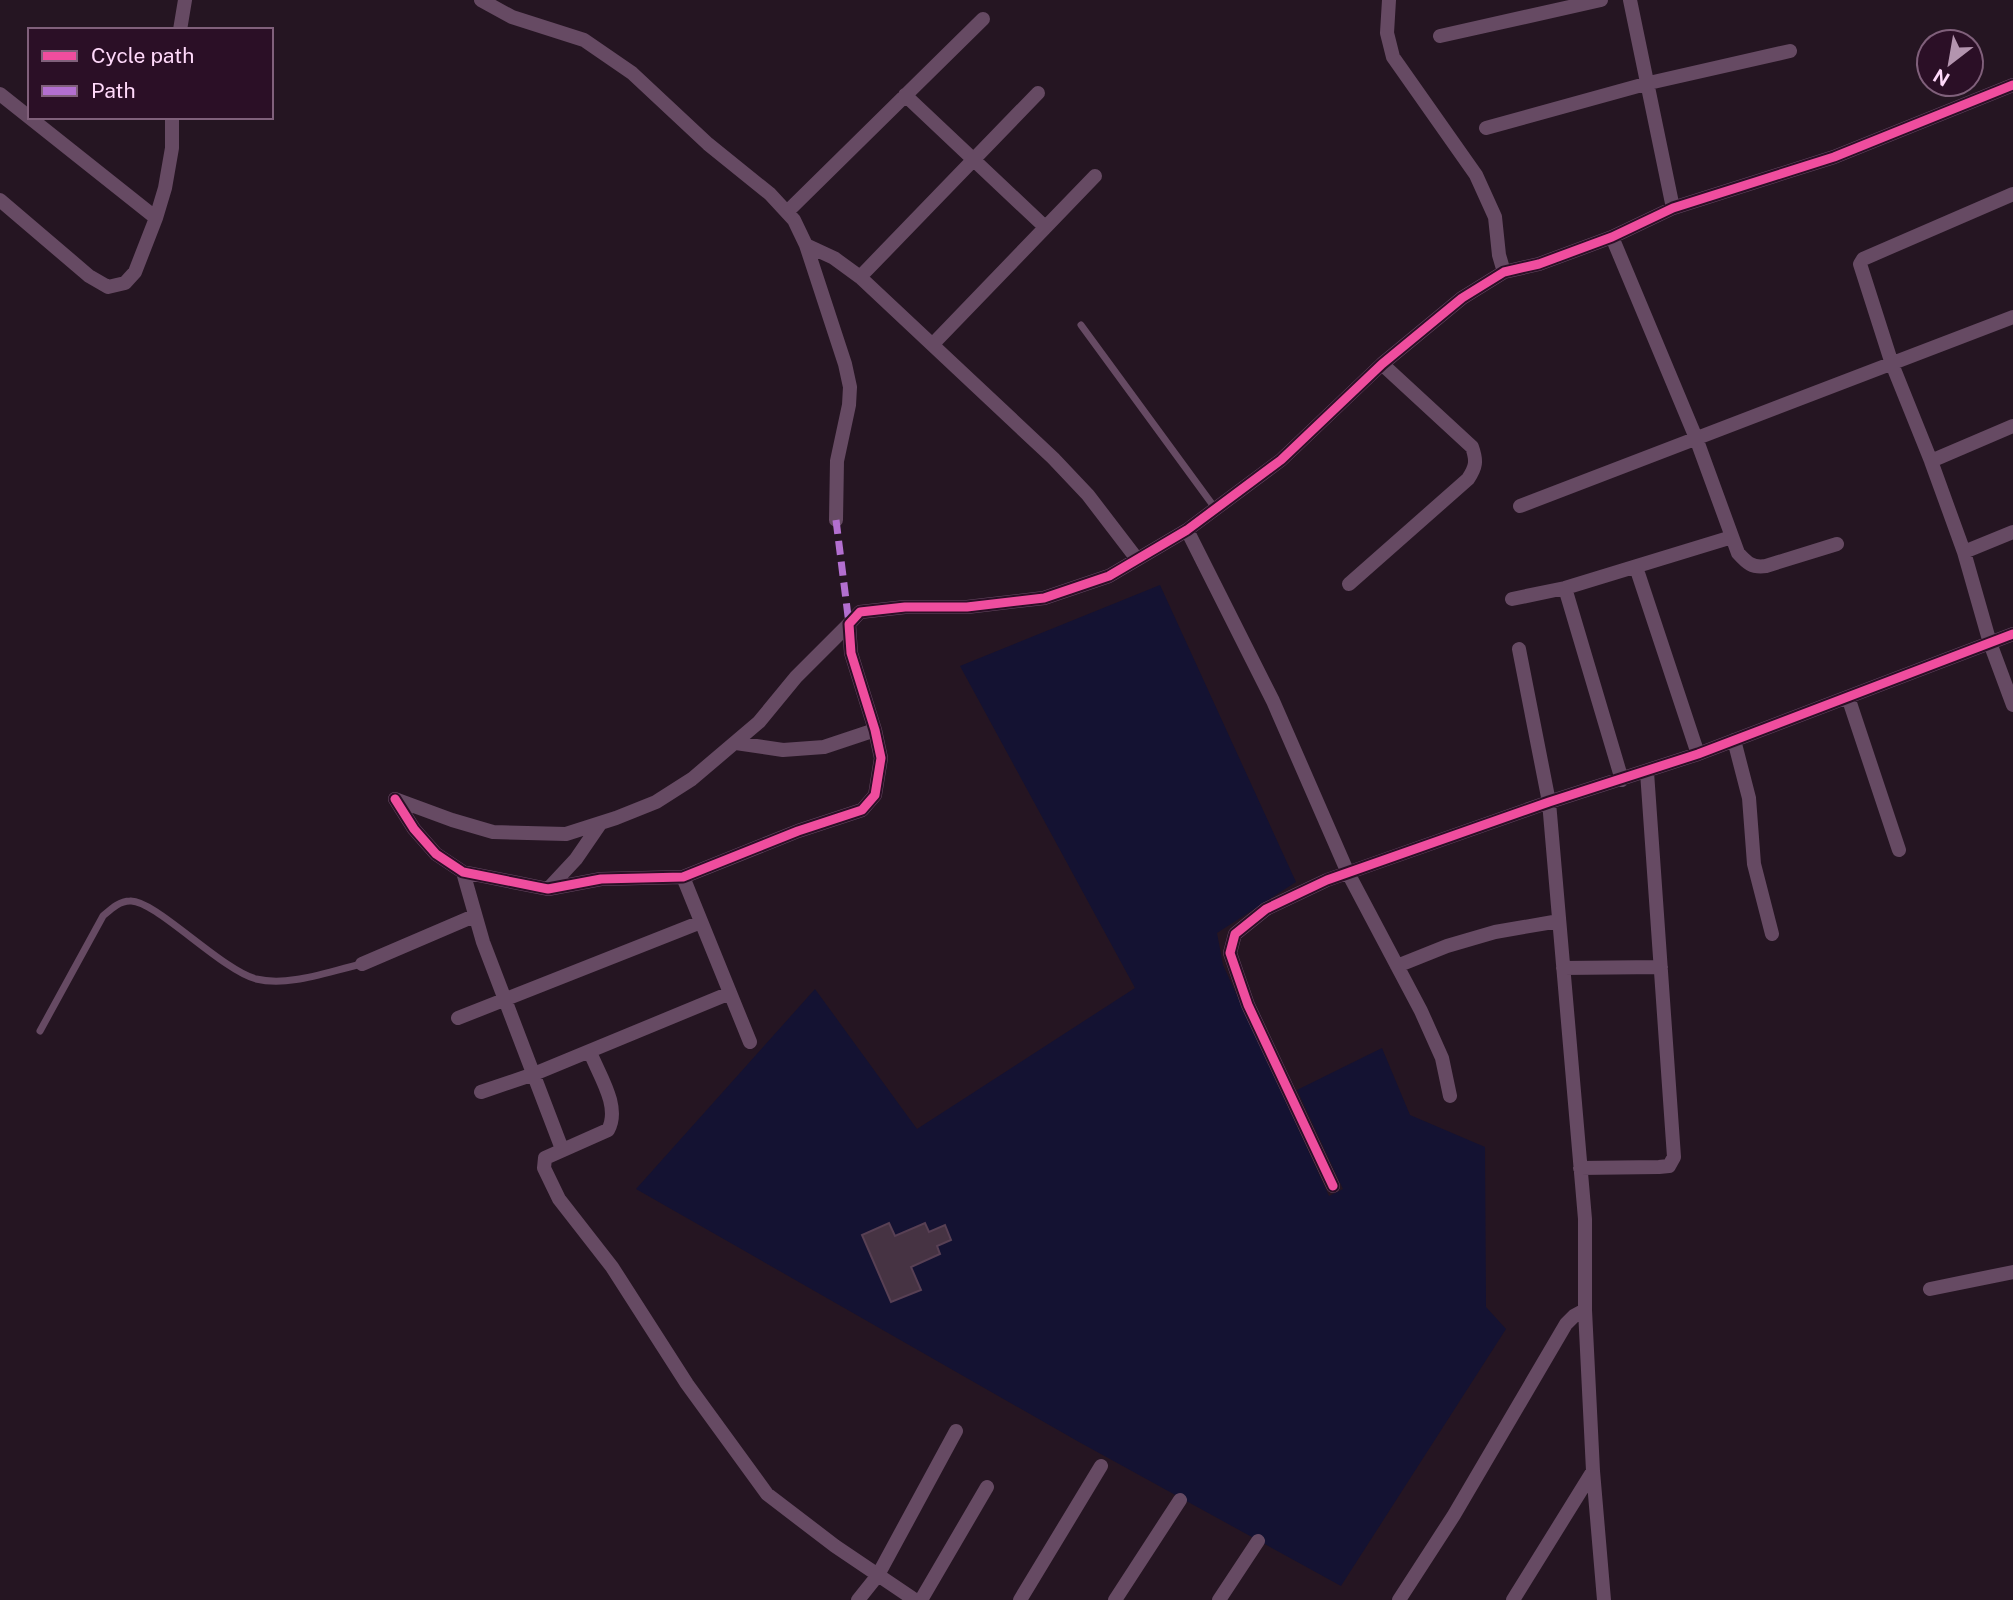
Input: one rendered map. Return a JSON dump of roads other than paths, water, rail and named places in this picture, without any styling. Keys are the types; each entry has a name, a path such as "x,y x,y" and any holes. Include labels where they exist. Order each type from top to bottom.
{"street":[{"path":"180,28 185,0"},
{"path":"481,0 512,16 584,40 632,73 708,144 770,194 794,220 806,245 850,387 838,461 836,520"},
{"path":"1390,0 1387,33 1392,57 1476,175 1495,217 1499,255 1504,272"},
{"path":"1440,36 1601,0"},
{"path":"1630,0 1673,208"},
{"path":"787,212 983,19"},
{"path":"1486,128 1649,83 1790,51"},
{"path":"849,624 850,653 875,730 881,758 876,795 862,810 798,831 683,877 601,879 548,889 463,872 436,854 414,829 395,799 494,832 566,834 656,802 692,779 759,722 796,677 860,612 905,607 967,607 1044,598 1108,576 1187,530 1281,460 1382,364 1462,298 1504,272 1539,264 1612,237 1673,208 1834,157 2013,85"},
{"path":"860,277 1038,93"},
{"path":"0,94 28,116"},
{"path":"905,96 1045,227"},
{"path":"31,119 156,218"},
{"path":"0,200 89,276 108,287 125,283 135,272 165,188 172,148 172,119"},
{"path":"933,344 1095,176"},
{"path":"2013,194 1863,259 1860,264 1892,364 1965,552 1990,643 2013,705"},
{"path":"1612,237 1696,439 1738,553 1748,564 1756,567 1837,544"},
{"path":"806,245 834,258 860,277 1053,457 1088,495 1137,559"},
{"path":"1520,506 2013,317"},
{"path":"1349,584 1468,479 1476,460 1472,447 1382,364"},
{"path":"1931,461 2013,426"},
{"path":"1187,530 1273,701 1348,873 1421,1011 1442,1058 1450,1096"},
{"path":"1965,552 2013,532"},
{"path":"1512,599 1566,588 1732,537"},
{"path":"1636,567 1698,754"},
{"path":"1566,588 1622,779"},
{"path":"1333,1186 1248,1005 1230,953 1235,934 1266,909 1348,873 1549,802 1698,754 2013,634"},
{"path":"1518,649 1549,802 1585,1219 1585,1310 1593,1471 1604,1600"},
{"path":"1848,697 1899,850"},
{"path":"736,743 783,750 824,747 875,730"},
{"path":"1734,740 1749,798 1754,863 1772,934"},
{"path":"1580,1168 1669,1166 1674,1157 1647,772"},
{"path":"548,889 576,859 600,824"},
{"path":"463,872 474,916 562,1149"},
{"path":"683,877 750,1042"},
{"path":"362,964 474,916"},
{"path":"1397,966 1447,946 1495,932 1559,921"},
{"path":"458,1018 701,922"},
{"path":"1563,968 1661,967"},
{"path":"481,1092 590,1052 730,993"},
{"path":"590,1052 613,1110 612,1124 608,1130 545,1158 544,1168 559,1199 612,1267 687,1384 767,1494 915,1600"},
{"path":"1930,1289 2013,1272"},
{"path":"1399,1600 1454,1516 1566,1324 1585,1310"},
{"path":"858,1600 878,1575 956,1431"},
{"path":"1020,1600 1101,1466"},
{"path":"1513,1600 1593,1471"},
{"path":"921,1600 987,1487"},
{"path":"1115,1600 1180,1500"},
{"path":"1219,1600 1258,1541"}],"lane":[{"path":"1081,325 1216,509"},
{"path":"40,1031 103,916 118,904 132,900 149,907 225,964 256,979 282,982 362,964"}]}
